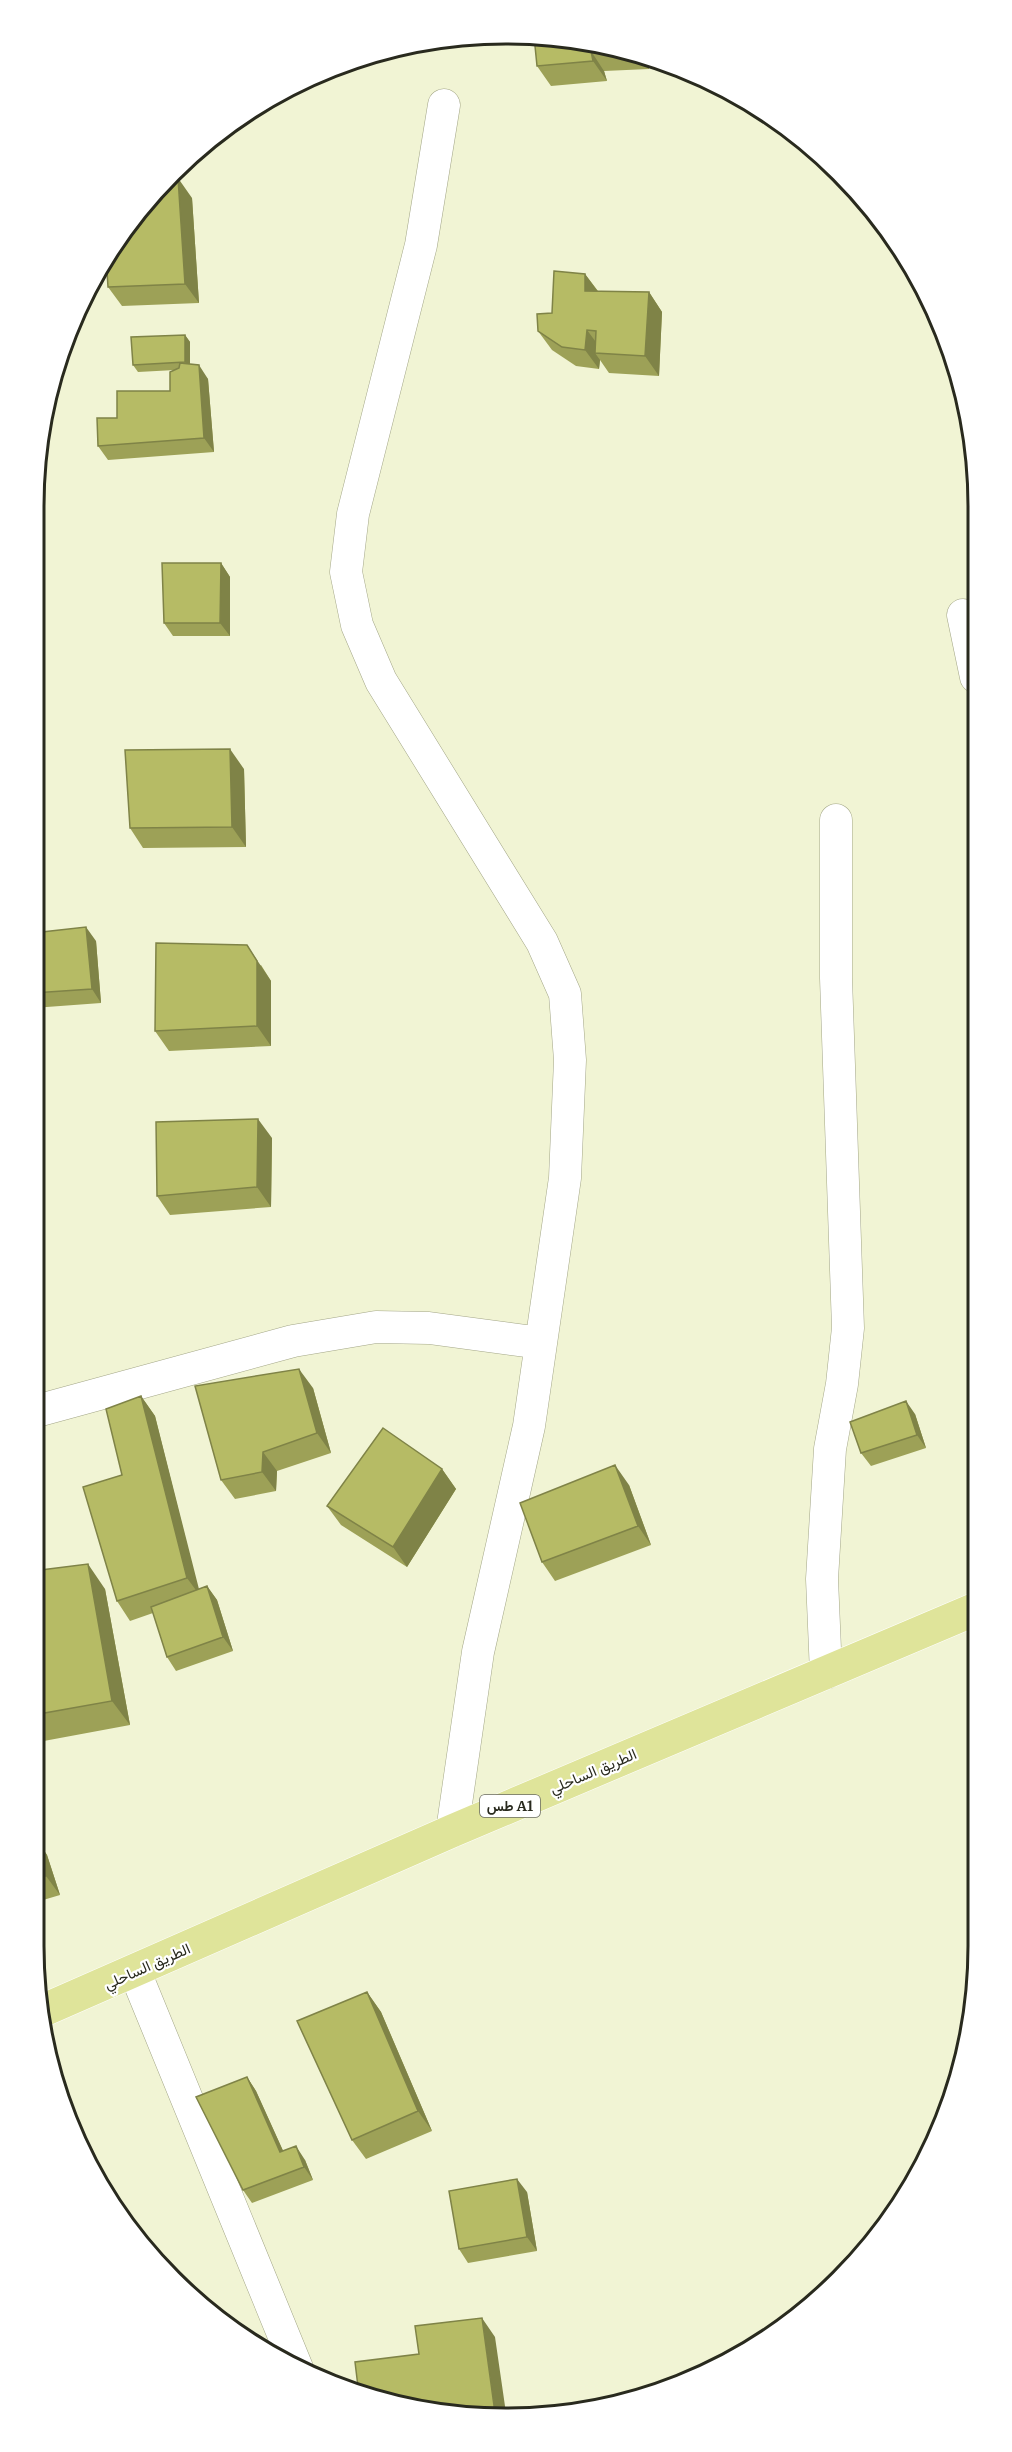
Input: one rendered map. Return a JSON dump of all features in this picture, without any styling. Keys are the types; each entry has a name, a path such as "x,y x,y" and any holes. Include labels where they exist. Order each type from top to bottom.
{"highway":[{"name":"الطريق الساحلي","path":"47,2009 452,1831 968,1612"}],"street":[{"path":"444,105 421,245 352,514 346,572 357,625 381,681 542,942 565,994 570,1060 565,1178 529,1426 478,1652 452,1831"},
{"path":"963,615 968,639"},
{"path":"826,1673 822,1579 830,1449 842,1384 848,1328 836,978 836,820"},
{"path":"44,1409 293,1341 376,1327 429,1328 541,1343"},
{"path":"135,1972 292,2356"}],"building":[{"path":"535,44 591,51 593,61 537,66"},
{"path":"178,180 185,284 108,287 107,272 121,249 158,201"},
{"path":"554,271 585,274 585,291 649,292 645,356 595,353 596,331 587,330 585,350 562,347 538,331 537,314 552,313"},
{"path":"185,335 185,362 133,365 131,337"},
{"path":"180,363 199,365 204,438 98,446 97,418 117,418 117,391 170,391 170,372 179,368"},
{"path":"162,563 221,563 220,623 164,623"},
{"path":"230,749 232,827 130,828 125,750"},
{"path":"86,927 92,989 44,992 44,932"},
{"path":"156,943 247,945 257,961 257,1026 155,1031"},
{"path":"258,1119 257,1187 157,1196 156,1122"},
{"path":"299,1369 317,1433 263,1452 262,1472 221,1480 195,1386"},
{"path":"141,1396 187,1578 117,1601 83,1487 122,1475 106,1409"},
{"path":"906,1401 917,1435 861,1453 850,1422"},
{"path":"383,1428 442,1469 393,1547 327,1506"},
{"path":"615,1465 638,1526 542,1562 520,1503"},
{"path":"88,1564 112,1701 44,1713 44,1570"},
{"path":"207,1586 223,1637 167,1657 151,1607"},
{"path":"367,1992 418,2111 352,2140 297,2021"},
{"path":"247,2077 280,2152 296,2146 304,2167 243,2190 196,2097"},
{"path":"517,2179 527,2237 459,2249 449,2191"},
{"path":"482,2318 494,2408 446,2405 416,2400 358,2384 355,2362 419,2354 415,2326"}]}
